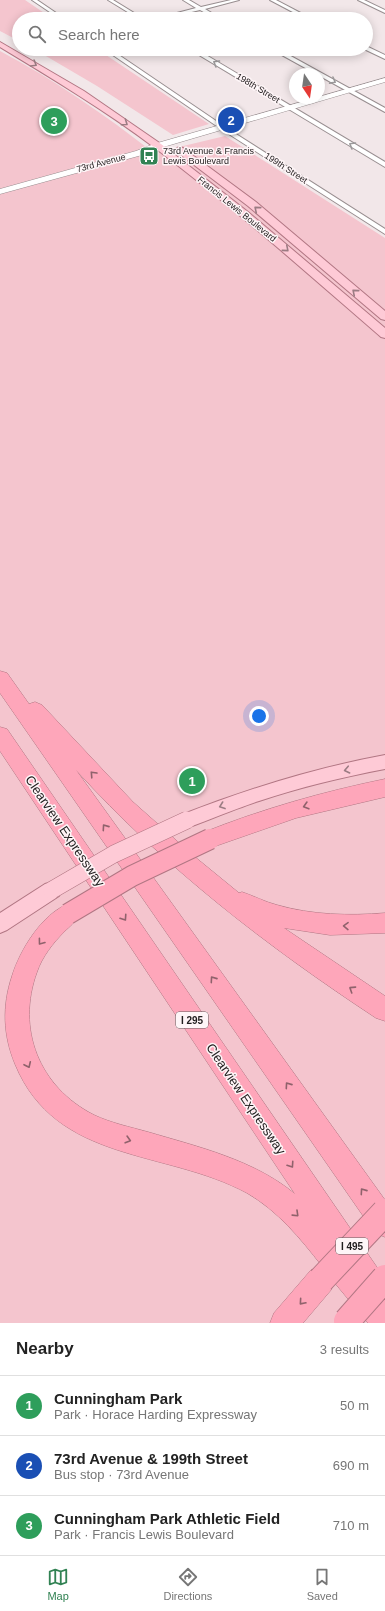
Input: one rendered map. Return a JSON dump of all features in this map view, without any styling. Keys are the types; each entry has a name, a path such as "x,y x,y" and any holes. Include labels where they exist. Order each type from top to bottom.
{"highway":[{"path":"0,671 105,787 211,884 228,895 266,912 305,922 348,926 385,923"},
{"path":"0,678 385,1223"},
{"name":"Clearview Expressway","path":"0,735 385,1304"},
{"path":"385,788 354,794 296,809 254,822 210,839 132,876 68,914 47,933 31,957 20,986 17,1002 18,1033 21,1048 34,1077 55,1103 68,1113 98,1130 220,1167 257,1184 273,1194 307,1226 385,1322"},
{"path":"182,859 231,901 277,937 335,979 385,1010"},
{"name":"I 495","path":"284,1323 321,1280 385,1212"},
{"path":"346,1322 385,1278"}],"main road":[{"path":"0,37 12,43"},
{"name":"Francis Lewis Boulevard","path":"0,44 12,51"},
{"name":"Francis Lewis Boulevard","path":"20,56 72,87 158,146 265,231 385,334"},
{"path":"35,56 87,86"},
{"name":"Francis Lewis Boulevard","path":"106,99 170,143 252,204 385,317"},
{"path":"0,924 52,890 114,854 187,820 284,785 343,770 385,762"}],"street":[{"path":"34,0 52,12"},
{"path":"110,0 130,12"},
{"path":"185,0 207,12"},
{"path":"188,12 237,0"},
{"path":"272,0 296,12"},
{"path":"360,0 385,12"},
{"path":"373,52 385,58"},
{"name":"199th Street","path":"117,56 223,128 375,226 384,229"},
{"name":"198th Street","path":"204,56 385,165"},
{"path":"287,56 385,110"},
{"name":"73rd Avenue","path":"0,192 139,153 158,146 385,80"}],"shaded area":[{"path":"0,0 25,0 43,12 12,12 12,37 0,31"},
{"path":"0,51 79,99 154,153 225,136 385,238 385,1323 0,1323"},
{"path":"46,56 107,56 209,124 173,135 97,86"}],"place":[{"name":"73rd Avenue & 199th Street","path":"231,120"},
{"name":"Cunningham Park Athletic Field","path":"54,121"},
{"name":"73rd Avenue & Francis Lewis Boulevard","path":"149,156"},
{"name":"Cunningham Park","path":"192,781"}]}
